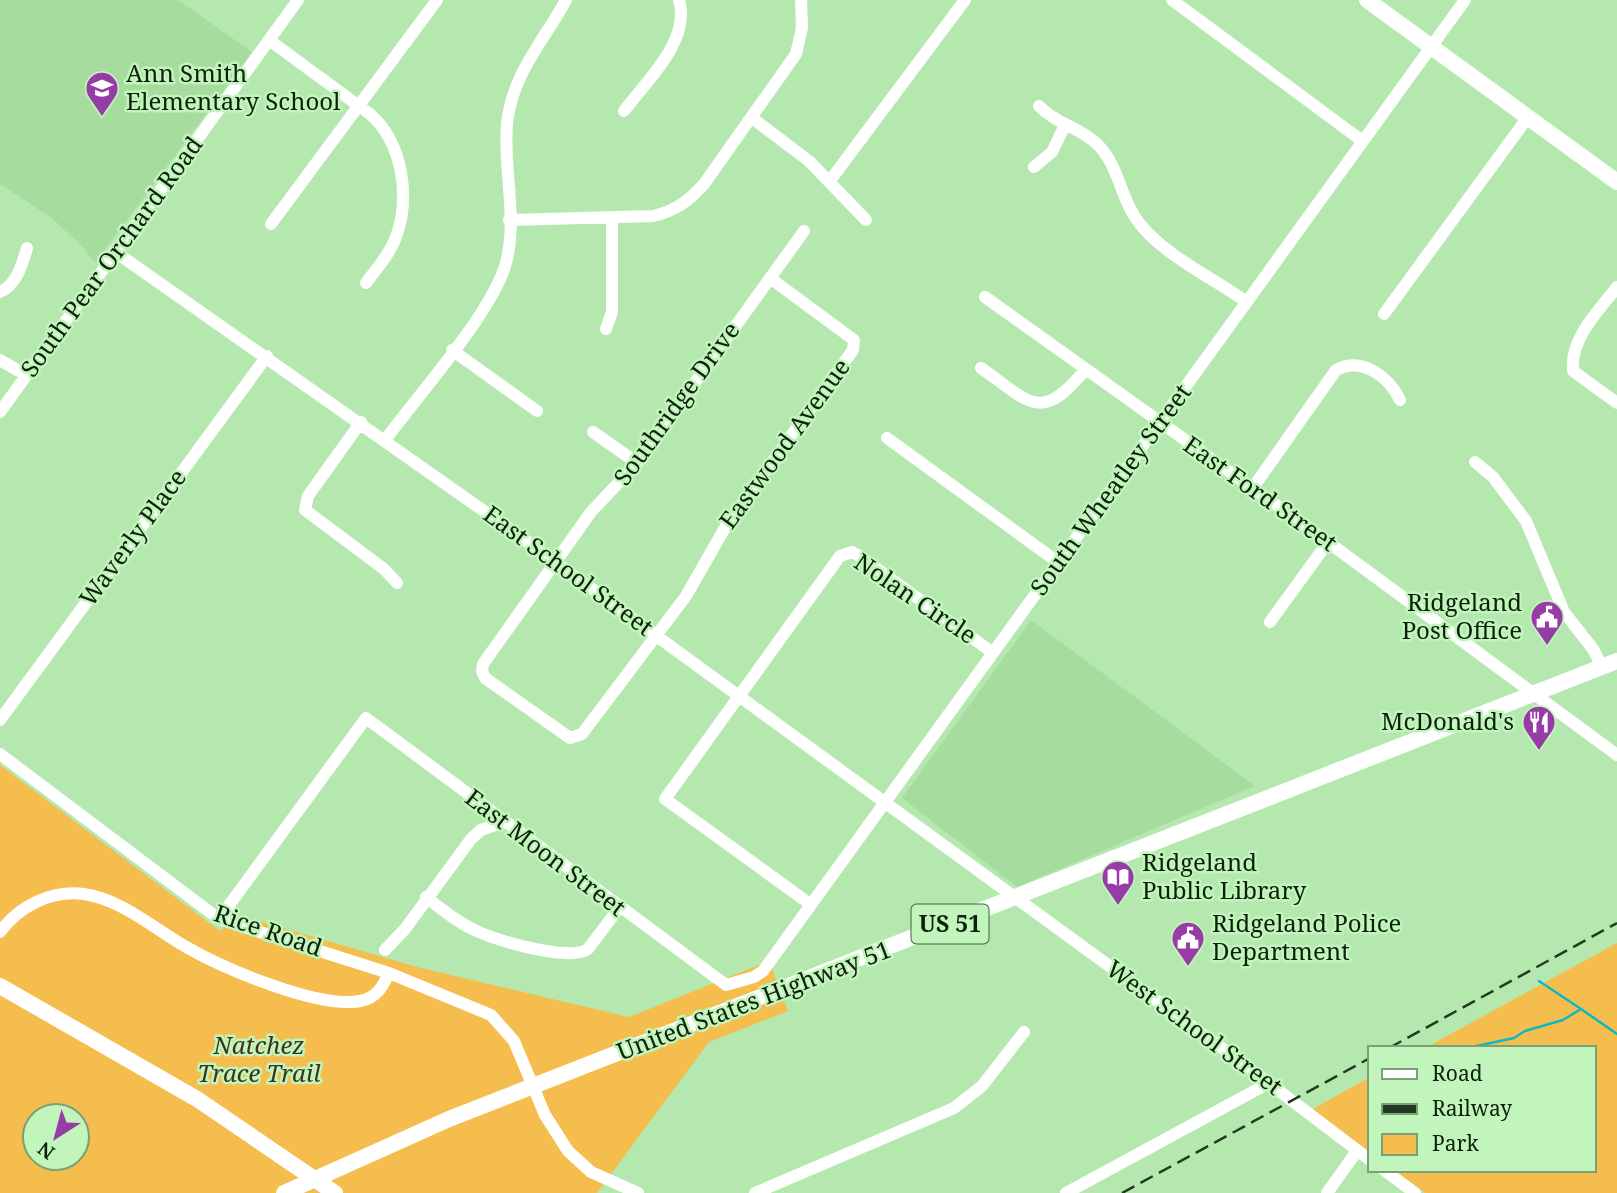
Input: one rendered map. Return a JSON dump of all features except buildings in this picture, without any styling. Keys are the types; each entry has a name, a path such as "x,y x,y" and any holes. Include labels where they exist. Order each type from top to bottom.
{"main road":[{"path":"1367,0 1617,182"},
{"name":"United States Highway 51","path":"284,1193 392,1142 1609,664"},
{"path":"0,986 197,1099 335,1193"}],"street":[{"name":"South Pear Orchard Road","path":"0,412 5,392 26,375 298,0"},
{"path":"271,224 437,0"},
{"path":"386,439 453,350 498,283 509,248 507,127 513,95 524,66 566,0"},
{"path":"624,111 679,34 682,17 679,0"},
{"path":"509,220 653,216 666,213 688,201 752,118 796,54 802,28 802,0"},
{"path":"829,182 965,0"},
{"path":"1172,0 1361,140"},
{"name":"South Wheatley Street","path":"726,985 754,978 763,971 1361,140 1465,0"},
{"path":"269,40 382,124 400,160 397,235 366,283"},
{"path":"1039,106 1054,120 1099,145 1113,166 1129,210 1142,227 1245,301"},
{"path":"1384,314 1528,117"},
{"path":"752,118 799,152 866,220"},
{"path":"1034,167 1052,152 1065,125"},
{"path":"606,330 612,312 612,218"},
{"name":"Southridge Drive","path":"655,635 582,734 574,738 566,736 485,678 482,671 483,664 591,512 636,463 804,231"},
{"path":"0,292 6,289 19,273 27,248"},
{"name":"East School Street","path":"114,251 386,439 1016,898"},
{"name":"Eastwood Avenue","path":"655,635 686,596 726,526 855,345 854,340 770,278"},
{"path":"1617,287 1574,346 1572,362 1573,372 1617,403"},
{"name":"East Ford Street","path":"985,297 1328,542 1617,755"},
{"path":"453,350 537,411"},
{"name":"Waverly Place","path":"0,720 267,356"},
{"path":"0,360 26,375"},
{"path":"1252,489 1336,370 1353,364 1371,370 1393,386 1400,400"},
{"path":"981,368 1023,398 1039,404 1051,403 1065,394 1086,369"},
{"path":"361,422 308,496 305,510 384,569 397,583"},
{"path":"593,432 636,463"},
{"path":"887,438 1059,562"},
{"path":"1475,462 1493,477 1526,521 1564,612 1593,649 1609,664"},
{"path":"1270,622 1328,542"},
{"name":"Nolan Circle","path":"740,696 840,556 852,552 993,653"},
{"path":"740,696 665,799 810,904"},
{"name":"East Moon Street","path":"219,919 366,718 726,985"},
{"name":"Rice Road","path":"0,754 219,919 390,973 491,1015 514,1041 545,1115 568,1151 592,1172 638,1193"},
{"path":"385,950 405,929 471,839 481,830 503,822"},
{"path":"0,932 13,917 33,904 59,895 82,894 112,903 230,969 318,997 342,1002 367,999 380,990 390,973"},
{"path":"426,897 486,936 565,955 582,954 588,949 619,908"},
{"name":"West School Street","path":"1016,898 1368,1159"},
{"path":"755,1193 954,1108 990,1078 1024,1032"},
{"path":"1066,1193 1269,1083"},
{"path":"1327,1193 1357,1151"},
{"path":"1387,1172 1415,1193"}],"shaded area":[{"name":"Ann Smith Elementary School","path":"0,0 178,0 252,52 95,263 84,248 53,219 0,184"},
{"path":"1031,620 1255,786 1017,887 902,798"}],"green space":[{"name":"Natchez Trace Trail","path":"0,765 220,931 235,914 417,967 629,1017 769,961 788,1011 709,1042 597,1193 0,1193"},
{"path":"1617,943 1617,1193 1425,1193 1397,1172 1596,1172 1596,1046 1429,1046"},
{"path":"1368,1078 1368,1152 1311,1110"}],"waterway":[{"path":"1476,1046 1514,1038 1525,1031 1563,1020 1581,1009 1539,981"},
{"path":"1581,1009 1617,1034"}],"railway":[{"path":"1393,1046 1617,923"},
{"path":"1122,1193 1368,1059"}],"place":[{"name":"Ann Smith Elementary School","path":"102,118"},
{"name":"Ridgeland Post Office","path":"1547,647"},
{"name":"McDonald's","path":"1539,752"},
{"name":"Ridgeland Public Library","path":"1118,907"},
{"name":"Ridgeland Police Department","path":"1188,968"}]}
